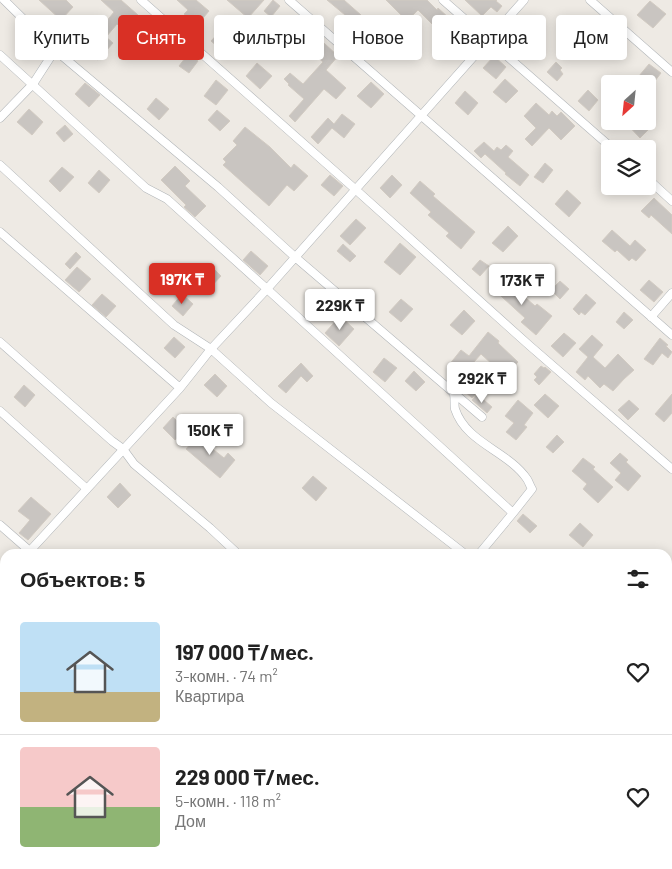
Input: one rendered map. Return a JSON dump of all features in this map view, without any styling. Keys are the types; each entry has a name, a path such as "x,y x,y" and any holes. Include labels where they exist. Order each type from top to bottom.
{"street":[{"path":"4,0 19,15"},
{"path":"140,0 355,189 522,340 672,469"},
{"path":"289,0 672,335"},
{"path":"443,0 460,15"},
{"path":"511,15 524,0"},
{"path":"590,0 672,72"},
{"path":"0,55 146,188 167,199 514,513"},
{"path":"0,118 32,84 48,60"},
{"path":"67,60 218,187 295,257 482,417"},
{"path":"34,549 180,388 211,349 471,60"},
{"path":"512,60 603,140"},
{"path":"0,164 174,325 211,349 272,403 459,549"},
{"path":"656,186 672,201"},
{"path":"0,232 180,388"},
{"path":"651,317 672,293"},
{"path":"0,342 123,449 134,464 233,549"},
{"path":"454,394 455,409 466,429 514,464 528,479 532,489 483,549"},
{"path":"0,411 88,489"},
{"path":"0,525 26,549"}],"building":[{"path":"39,0 66,0 73,7 66,15 56,15"},
{"path":"101,0 121,0 138,15 118,15 118,25 108,35 108,19 114,12"},
{"path":"177,0 196,0 209,11 204,17 204,15 185,15 184,14 188,10"},
{"path":"227,0 264,0 251,15 244,15"},
{"path":"273,0 280,6 273,15 269,15 264,11"},
{"path":"327,0 344,0 361,15 345,15"},
{"path":"386,0 427,0 437,10 438,8 446,15 432,15 432,24 418,10 413,15 401,15"},
{"path":"465,0 497,0 502,6 497,12 491,7 481,15"},
{"path":"650,1 666,14 653,28 637,15"},
{"path":"108,39 113,43 108,49"},
{"path":"324,43 334,52 335,60 326,70 346,88 336,99 324,89 295,122 289,116 304,99 284,79 290,73 303,84 323,62 321,60 324,60"},
{"path":"184,60 198,61 189,73 179,66"},
{"path":"490,60 498,60 506,67 496,79 483,68"},
{"path":"556,62 562,68 560,70 563,74 557,81 547,72"},
{"path":"257,63 272,76 260,89 246,76"},
{"path":"649,64 661,73 656,80 656,75 640,75"},
{"path":"505,79 518,91 506,103 493,92"},
{"path":"216,80 228,90 216,105 204,96"},
{"path":"371,82 384,94 371,108 357,96"},
{"path":"85,83 100,95 89,107 75,94"},
{"path":"588,90 598,100 589,111 578,101"},
{"path":"465,91 478,103 468,115 455,103"},
{"path":"156,98 169,109 159,120 147,109"},
{"path":"536,103 549,115 552,111 557,116 561,112 575,126 561,140 549,128 532,146 525,139 536,128 524,116"},
{"path":"29,109 43,122 32,135 17,122"},
{"path":"217,110 230,121 220,131 208,120"},
{"path":"342,114 355,124 344,138 332,128 318,144 311,137 328,118 334,124"},
{"path":"65,125 73,134 64,142 56,133"},
{"path":"245,127 270,147 291,168 294,164 308,176 294,191 287,185 269,206 223,165 226,162 223,159 237,145 233,141"},
{"path":"632,130 648,130 640,138"},
{"path":"484,142 494,151 497,147 501,150 506,145 513,151 508,157 529,175 520,186 485,154 481,158 474,151"},
{"path":"545,163 553,170 543,183 534,177"},
{"path":"175,166 190,181 185,186 206,206 195,217 161,180"},
{"path":"62,167 74,177 60,192 49,181"},
{"path":"99,170 110,180 99,193 88,183"},
{"path":"330,175 343,186 334,196 321,185"},
{"path":"392,175 402,185 390,198 380,188"},
{"path":"420,181 435,194 433,196 475,232 461,249 446,236 449,233 428,215 431,212 410,193"},
{"path":"567,190 581,203 569,217 555,204"},
{"path":"654,198 672,215 672,234 651,215 649,218 641,211"},
{"path":"356,219 366,228 350,245 340,236"},
{"path":"508,226 518,236 503,252 492,243"},
{"path":"612,230 630,246 635,240 646,250 636,261 632,258 629,261 617,250 615,252 602,241"},
{"path":"400,243 416,257 400,275 384,262"},
{"path":"343,244 356,256 350,262 337,251"},
{"path":"251,251 268,266 260,275 243,260"},
{"path":"76,252 81,257 70,269 65,264"},
{"path":"480,260 489,266 480,276 472,269"},
{"path":"208,263 221,276 207,291 194,278"},
{"path":"77,267 91,279 79,292 65,280"},
{"path":"500,275 535,306 537,304 552,316 536,335 521,322 525,318 490,286"},
{"path":"649,280 663,292 654,302 640,290"},
{"path":"560,281 569,289 560,299 551,290"},
{"path":"102,294 116,306 106,317 92,305"},
{"path":"182,294 193,304 183,316 172,306"},
{"path":"586,294 596,303 585,315 581,312 579,315 573,309"},
{"path":"401,299 413,309 401,322 389,312"},
{"path":"464,310 475,321 462,335 450,325"},
{"path":"624,312 633,320 624,329 616,322"},
{"path":"340,316 354,329 339,346 325,333"},
{"path":"488,332 518,362 505,376 481,354 466,371 483,386 472,398 452,380 458,373 449,365 461,350 469,356"},
{"path":"564,333 576,343 563,357 551,346"},
{"path":"592,335 603,345 593,357 605,368 618,354 634,370 613,391 604,384 600,388 588,376 585,380 576,372 588,357 579,349"},
{"path":"174,337 185,347 175,358 164,348"},
{"path":"660,338 668,345 666,346 672,352 668,358 662,353 653,365 644,359"},
{"path":"384,358 397,368 385,382 373,372"},
{"path":"301,363 313,376 307,382 301,376 286,393 278,386"},
{"path":"541,366 551,372 539,385 534,380 537,377 534,374"},
{"path":"414,371 425,382 416,391 405,381"},
{"path":"215,374 227,386 217,397 204,385"},
{"path":"24,385 35,395 25,407 14,397"},
{"path":"477,394 492,407 487,413 472,400"},
{"path":"545,394 559,406 548,418 534,405"},
{"path":"672,394 672,413 664,422 655,414"},
{"path":"518,400 533,413 524,425 527,427 516,440 506,432 514,423 505,416"},
{"path":"629,400 639,409 628,420 618,410"},
{"path":"173,417 185,429 175,440 163,428"},
{"path":"199,434 211,444 209,446 224,458 228,453 235,460 220,478 186,449"},
{"path":"557,435 564,442 553,453 546,447"},
{"path":"620,453 628,460 626,462 641,476 628,491 615,480 621,473 610,463"},
{"path":"583,458 595,467 593,469 613,487 598,503 583,489 587,484 572,471"},
{"path":"313,476 327,488 316,501 302,488"},
{"path":"120,483 131,495 118,508 107,497"},
{"path":"31,497 51,514 28,540 19,533 30,520 18,511"},
{"path":"523,514 537,526 530,533 517,521"},
{"path":"580,523 593,535 583,547 569,535"}]}
